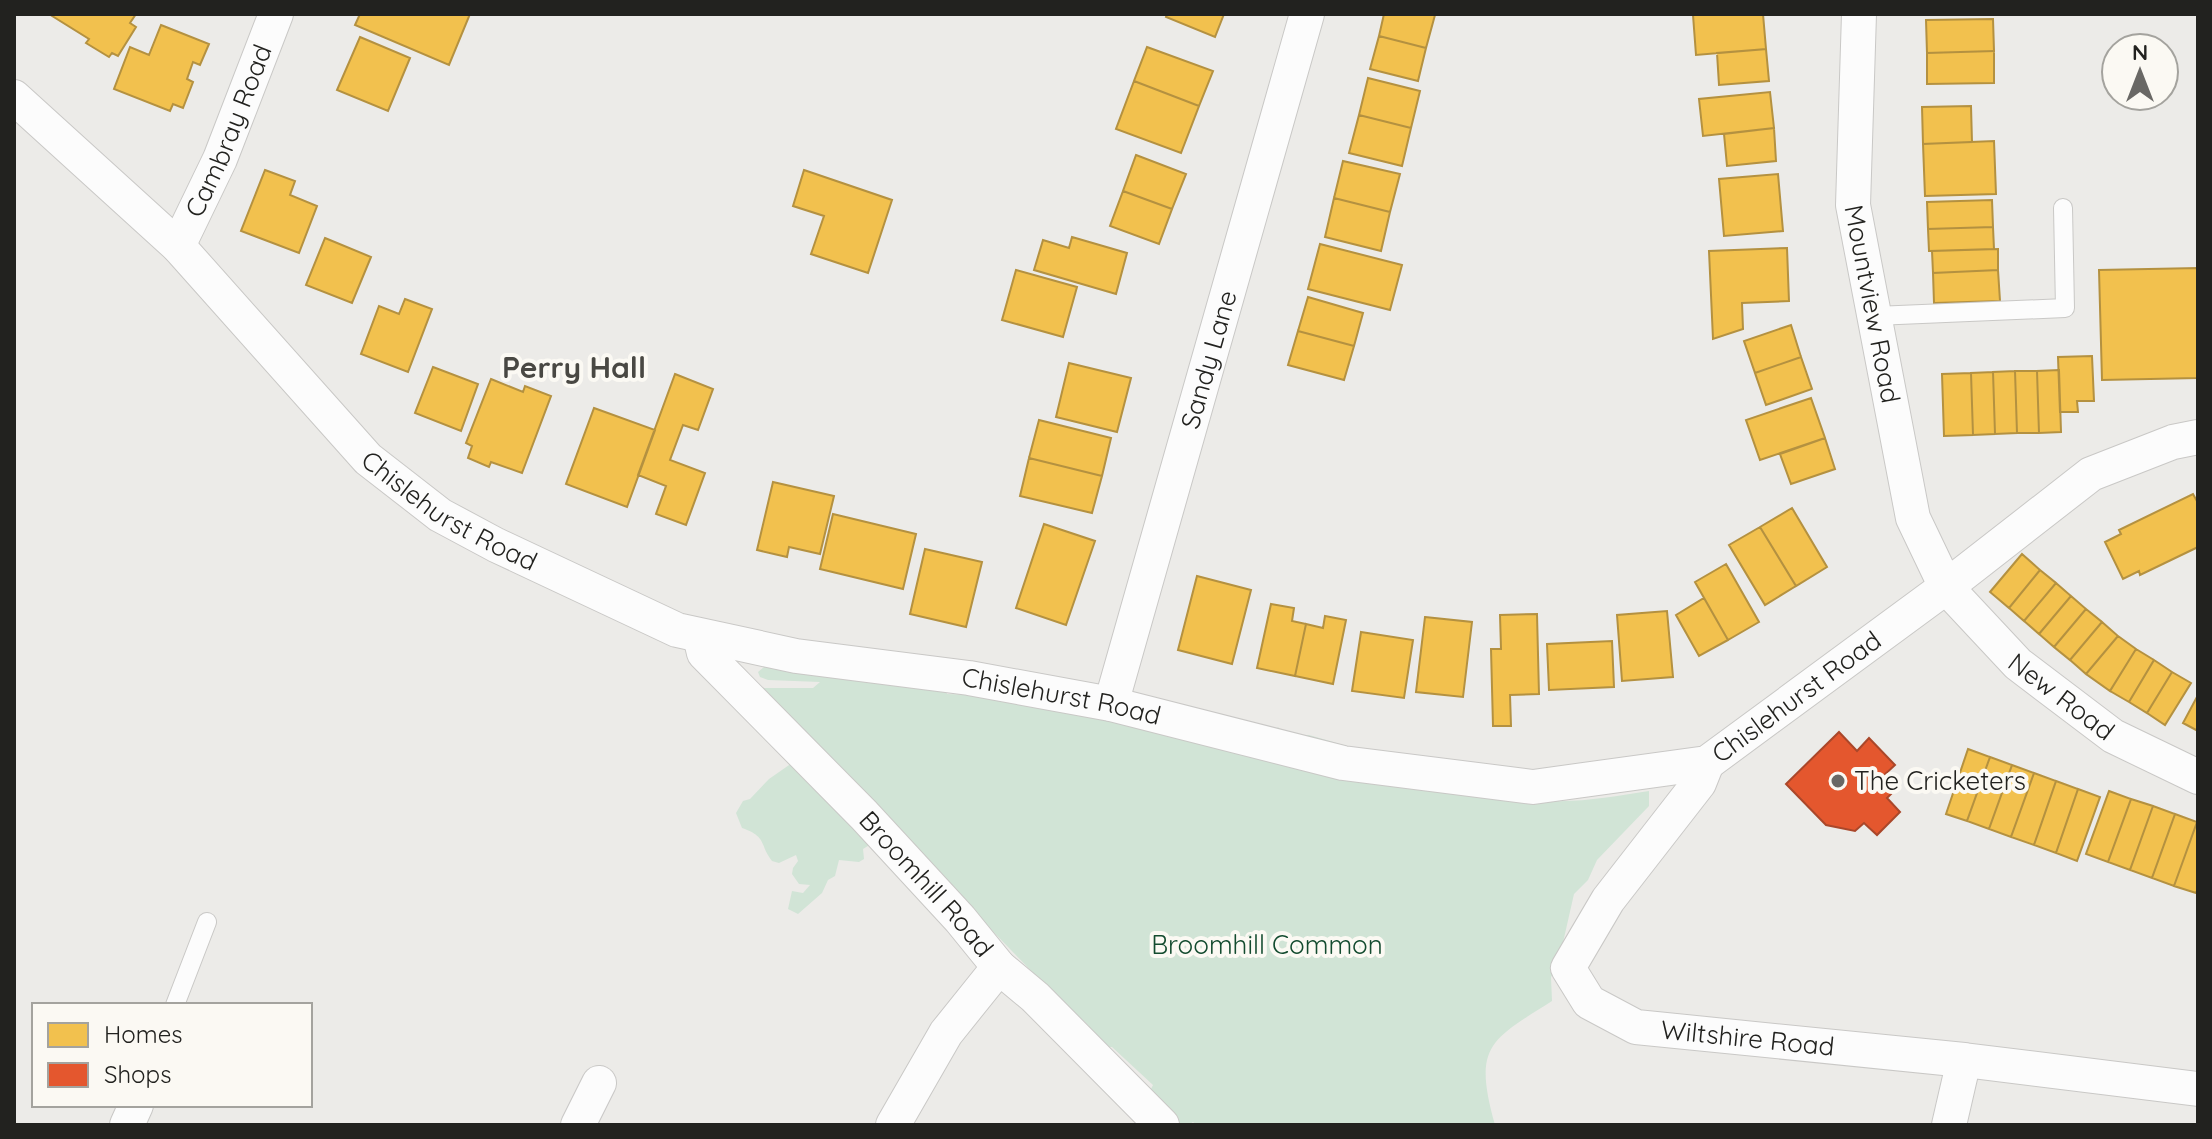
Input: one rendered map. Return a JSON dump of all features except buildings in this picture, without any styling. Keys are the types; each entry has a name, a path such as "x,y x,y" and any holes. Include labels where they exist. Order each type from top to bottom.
{"street":[{"name":"Cambray Road","path":"178,246 220,159 276,14"},
{"name":"Sandy Lane","path":"1111,704 1307,14"},
{"name":"Mountview Road","path":"1859,14 1853,205 1913,518 1946,587"},
{"name":"Chislehurst Road","path":"14,97 178,246 368,459 440,515 496,545 653,621 700,636 785,654 969,678 1111,704 1343,763 1533,787 1707,763 1946,587 2091,474 2173,442 2198,437"},
{"name":"New Road","path":"1946,587 2018,664 2113,736 2198,777"},
{"name":"Broomhill Road","path":"700,636 704,653 864,815 960,919 999,967 1035,997 1162,1125"},
{"name":"Wiltshire Road","path":"1707,763 1699,783 1608,900 1568,968 1589,1002 1636,1027 1964,1060 2198,1089"},
{"path":"893,1125 946,1033 999,967"},
{"path":"1949,1125 1964,1060"},
{"path":"578,1125 599,1083"}],"lane":[{"path":"1875,316 2065,308 2063,208"},
{"path":"176,1003 207,922"}],"green space":[{"name":"Broomhill Common","path":"871,648 945,685 947,694 1053,698 1275,731 1278,727 1287,738 1309,735 1530,799 1575,801 1649,791 1649,806 1597,860 1588,880 1574,894 1557,969 1551,977 1552,1001 1513,1026 1492,1048 1486,1078 1495,1125 1196,1125 1193,1122 1175,1125 1149,1093 1153,1085 1112,1047 1105,1047 1099,1037 1089,1033 1089,1026 1081,1022 975,913 853,826 871,844 863,849 864,859 859,862 839,860 835,876 828,880 822,893 798,914 788,909 792,891 803,893 810,885 799,884 792,874 798,861 796,855 779,863 772,861 759,838 742,828 736,813 743,801 750,799 769,779 792,763 760,688 813,688 820,682 768,680 760,677 758,672 764,667 831,672 853,656"}],"place":[{"name":"The Cricketers","path":"1838,781"}],"district":[{"name":"Perry Hall","path":"574,368"}]}
